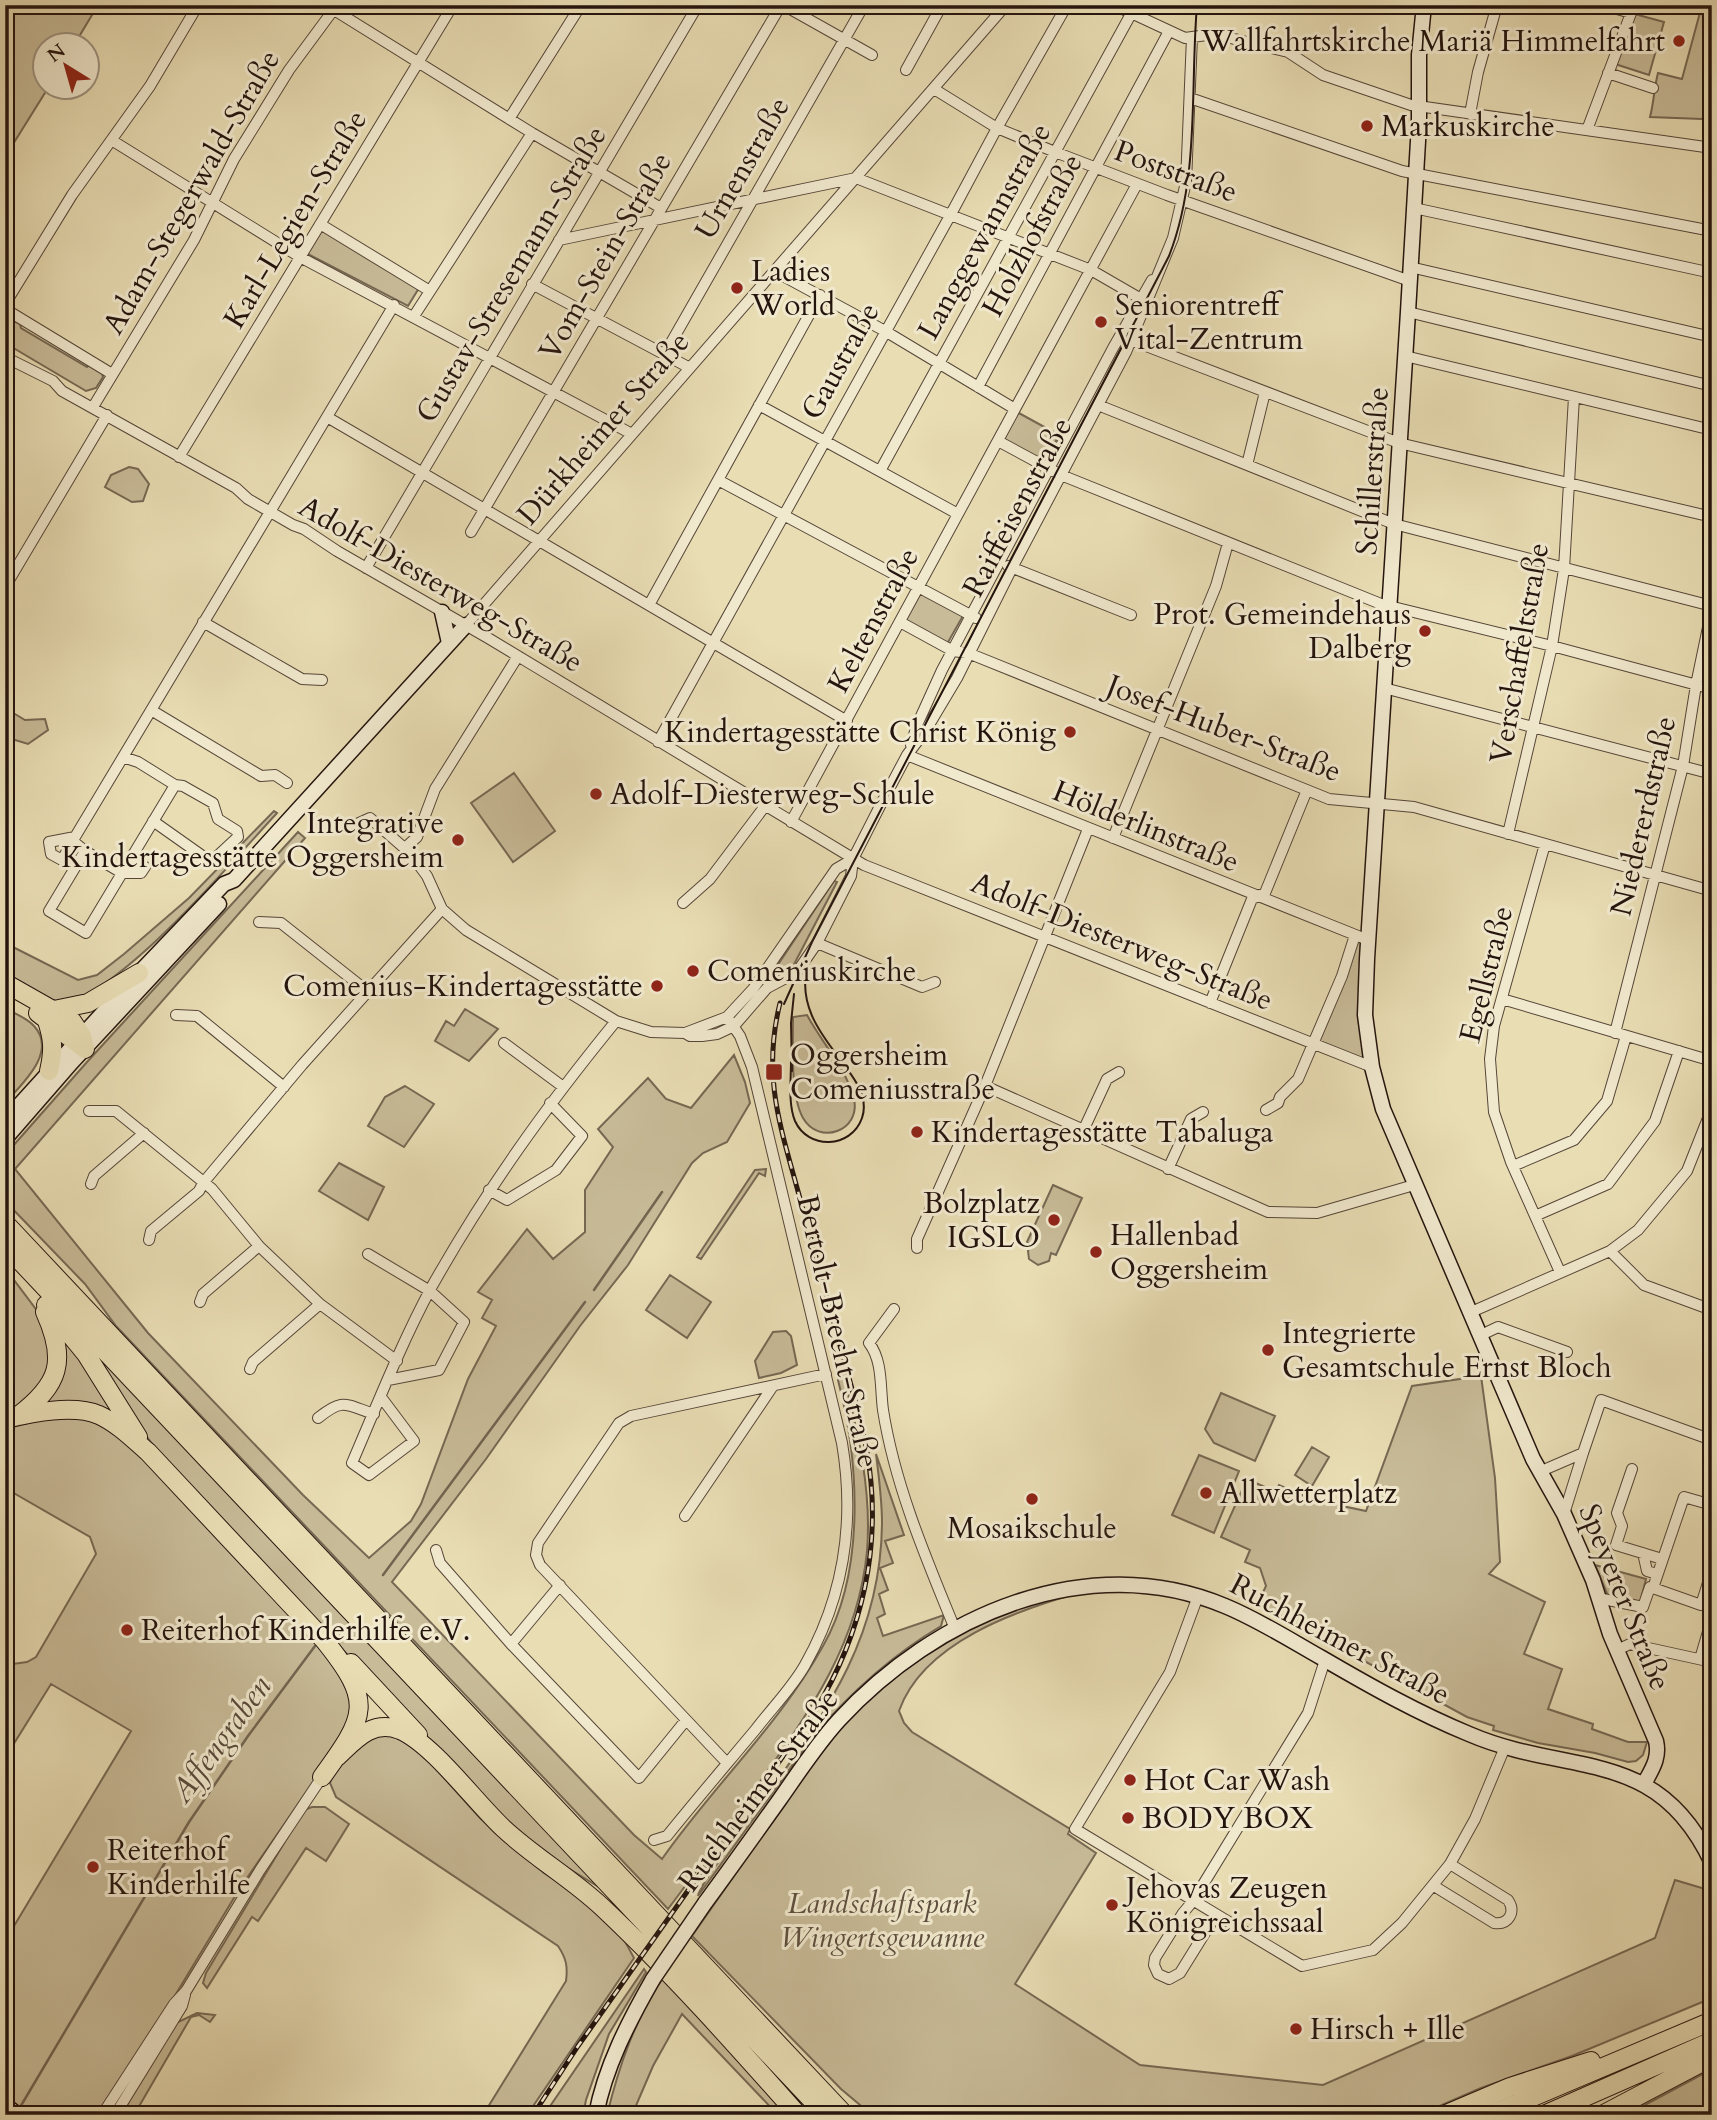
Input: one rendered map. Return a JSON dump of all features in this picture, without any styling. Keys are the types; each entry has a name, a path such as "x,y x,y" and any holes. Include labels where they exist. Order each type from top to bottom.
{"highway":[{"path":"50,1014 88,1003 139,973"},
{"path":"5,983 50,1014 53,1040 49,1071"},
{"path":"5,992 50,1014 72,1021 81,1042"},
{"path":"5,1223 845,2115"},
{"path":"5,1244 826,2115"},
{"path":"5,1260 81,1347 148,1452"},
{"path":"11,1418 45,1393 57,1361 55,1335 37,1296"},
{"path":"11,1418 69,1410 89,1412 116,1425 148,1452 324,1640 351,1676 360,1704 354,1728 322,1777"},
{"path":"324,1640 345,1658 424,1741 433,1755"},
{"path":"337,1757 363,1733 384,1726 400,1730 433,1755 502,1827 602,1907 798,2115"},
{"path":"540,1858 578,1877 631,1920 651,1929"},
{"path":"1490,2115 1712,2021"},
{"path":"1444,2115 1510,2087 1658,2036 1666,2041"},
{"path":"1544,2115 1712,2041"},
{"path":"1602,2115 1712,2057"},
{"path":"810,2077 860,2115"}],"street":[{"path":"113,374 5,307 72,195 150,86 198,5"},
{"name":"Karl-Legien-Straße","path":"179,457 453,5"},
{"path":"509,120 580,5"},
{"name":"Gustav-Stresemann-Straße","path":"366,568 698,5"},
{"path":"782,5 872,55"},
{"name":"Vom-Stein-Straße","path":"471,533 782,5"},
{"name":"Urnenstraße","path":"664,355 864,5"},
{"path":"906,70 942,5"},
{"name":"Dürkheimer Straße","path":"5,1139 139,973 224,884 234,880 466,625 1006,5"},
{"name":"Gaustraße","path":"658,742 1067,5"},
{"path":"1114,5 1185,38 1214,34 1288,52 1323,75 1419,106 1712,148"},
{"name":"Langgewannstraße","path":"880,471 1055,152 1144,5"},
{"name":"Schillerstraße","path":"1361,937 1376,803 1408,313 1418,209 1419,55 1424,5"},
{"path":"1470,114 1478,72 1497,5"},
{"path":"1587,131 1631,13 1603,5"},
{"path":"332,7 509,120 661,208"},
{"name":"Adam-Stegerwald-Straße","path":"93,407 194,240 234,159 332,7"},
{"name":"Holzhofstraße","path":"978,387 1169,31"},
{"name":"Raiffeisenstraße","path":"730,1022 767,988 797,972 817,943 851,876 853,859 907,755 917,725 953,651 1120,336 1157,276 1173,238 1183,201 1192,37"},
{"path":"1608,73 1653,88"},
{"name":"Poststraße","path":"934,89 997,128 1183,201 1413,273 1712,337"},
{"path":"1190,98 1402,171 1712,231"},
{"path":"414,316 531,133"},
{"path":"113,141 300,257 632,434"},
{"path":"559,240 856,178 1091,270 1144,301"},
{"name":"Keltenstraße","path":"792,822 1137,184"},
{"path":"1418,209 1712,273"},
{"path":"320,224 430,291"},
{"path":"774,271 885,331 1015,409"},
{"path":"532,284 690,368"},
{"path":"649,605 820,295"},
{"name":"Raiffeisenstraße","path":"907,755 942,702 1098,405 1131,341 1144,301"},
{"path":"175,785 86,933 49,911 80,844 129,762 151,710 394,305"},
{"path":"1408,313 1712,386"},
{"path":"1120,336 1399,443 1712,517"},
{"path":"1405,356 1712,430"},
{"name":"Adolf-Diesterweg-Straße","path":"5,357 236,488 269,512 304,529 466,625 853,859 1372,1067"},
{"path":"1247,465 1265,392"},
{"name":"Verschaffeltstraße","path":"1508,834 1535,727 1564,569 1574,397"},
{"path":"759,405 958,514"},
{"path":"1098,405 1394,524 1712,607"},
{"path":"5,587 107,415"},
{"path":"327,417 847,721"},
{"path":"998,441 1061,475 1389,606 1712,689"},
{"path":"718,480 984,622"},
{"path":"1113,838 1216,586 1228,543"},
{"path":"1000,562 1131,615"},
{"name":"Niedererdstraße","path":"1615,1032 1683,766 1712,607"},
{"path":"442,612 449,643"},
{"path":"203,622 302,679 322,680"},
{"path":"900,622 953,651"},
{"name":"Josef-Huber-Straße","path":"953,651 968,653 1329,799 1414,807 1712,891"},
{"path":"405,848 417,837 435,789 518,656"},
{"path":"1384,688 1712,774"},
{"path":"151,710 261,776 275,775 287,783"},
{"name":"Hölderlinstraße","path":"907,755 1361,937"},
{"path":"129,762 138,762 175,785 183,786 213,803 218,819 237,831 238,837 211,862 153,821"},
{"path":"1210,1003 1252,899 1265,893 1307,790"},
{"path":"682,903 710,879 765,806"},
{"path":"348,828 370,818 405,848 427,876 442,909 466,930 616,1021 651,1032 685,1033 690,1036 709,1035 730,1022 836,869 853,859"},
{"path":"916,1248 917,1239 985,1087 1088,829"},
{"path":"80,844 122,873 141,873 145,867"},
{"name":"Egellstraße","path":"1545,844 1494,1026 1490,1059 1493,1112 1513,1166 1560,1272"},
{"name":"Dürkheimer Straße","path":"5,1121 49,1071 231,890 234,880"},
{"path":"149,1240 151,1231 199,1191 284,1087 442,909"},
{"path":"259,922 281,923 367,991"},
{"path":"1266,1110 1278,1103 1280,1097 1298,1079 1361,937"},
{"name":"Speyerer Straße","path":"1361,937 1365,1015 1372,1067 1382,1109 1539,1472 1564,1514 1658,1748 1656,1762 1644,1784"},
{"path":"817,943 922,987 935,982"},
{"path":"1502,999 1712,1061"},
{"path":"176,1015 197,1016 284,1087"},
{"path":"381,1397 414,1441 369,1475 352,1463 388,1380 430,1291 489,1190 562,1086 616,1021"},
{"name":"Bertolt-Brecht-Straße","path":"654,1840 667,1836 804,1667 823,1630 836,1593 847,1529 848,1496 842,1443 752,1067 730,1022"},
{"path":"1513,1166 1574,1140 1607,1101 1626,1036"},
{"path":"504,1043 562,1086"},
{"path":"1535,1216 1608,1184 1655,1121 1679,1051"},
{"path":"1083,1131 1107,1079 1119,1072"},
{"path":"985,1087 1268,1212 1317,1213 1414,1185"},
{"path":"489,1190 507,1200 556,1170 582,1136 550,1103"},
{"path":"1469,1313 1610,1251 1638,1230 1687,1171 1712,1108"},
{"path":"89,1111 116,1111 144,1133 212,1189 259,1246 320,1304 397,1361"},
{"path":"1168,1169 1191,1118 1203,1112"},
{"path":"91,1184 94,1176 144,1133"},
{"path":"200,1302 203,1294 259,1246"},
{"path":"1610,1251 1644,1285 1712,1310"},
{"path":"368,1254 430,1291 464,1322 439,1370 388,1380"},
{"path":"250,1369 253,1362 320,1304"},
{"path":"894,1309 869,1343 876,1352 883,1411 897,1478 955,1629"},
{"path":"1479,1336 1498,1327 1567,1352"},
{"path":"727,1763 540,1565 536,1555 538,1543 619,1423 631,1416 826,1374"},
{"path":"685,1516 773,1386"},
{"path":"1564,1514 1601,1401 1712,1440"},
{"path":"318,1418 335,1404 374,1414"},
{"path":"1539,1472 1583,1453"},
{"path":"1632,1469 1617,1513 1622,1526 1616,1545 1662,1559"},
{"path":"1653,1588 1684,1497 1712,1505"},
{"path":"436,1550 440,1563 511,1644 639,1778 686,1720"},
{"path":"1643,1553 1647,1571 1657,1574"},
{"path":"1598,1598 1643,1607 1650,1587 1706,1606 1711,1577"},
{"path":"511,1644 559,1585"},
{"name":"Ruchheimer Straße","path":"596,2115 625,2030 653,1979 813,1751 837,1722 889,1673 955,1629 1047,1591 1079,1586 1131,1585 1158,1587 1198,1596 1243,1614 1435,1720 1505,1747 1600,1768 1626,1775 1644,1784"},
{"path":"1198,1596 1170,1672 1075,1829 1302,1966 1373,1950 1402,1923 1450,1864 1475,1819 1505,1747"},
{"path":"1700,1659 1712,1618"},
{"path":"1617,1650 1630,1644 1712,1662"},
{"path":"1216,1915 1180,1973 1169,1979 1161,1976 1154,1965 1156,1958 1183,1913 1194,1901 1308,1713 1325,1660"},
{"path":"102,2115 174,2004 186,1991 260,1870 322,1777"},
{"path":"1644,1784 1665,1798 1685,1818 1712,1863"},
{"path":"1434,1886 1494,1923 1503,1923 1510,1917 1512,1908 1508,1900 1450,1864"},
{"path":"115,2115 182,2006 186,1991"}],"green space":[{"path":"5,5 98,5 82,32 32,32 32,102 39,102 5,157"},
{"path":"1702,5 1712,5 1712,109 1702,119 1650,117 1658,73 1682,79"},
{"path":"1631,13 1664,22 1649,75 1612,63"},
{"path":"320,229 419,288 408,306 306,253"},
{"path":"5,319 20,324 21,328 102,373 103,377 96,388 86,391 5,343"},
{"path":"1017,412 1059,435 1044,463 1002,440"},
{"path":"129,467 138,469 149,484 143,501 132,502 105,487 111,475"},
{"path":"920,591 964,614 947,644 904,621"},
{"path":"10,711 25,720 45,719 48,730 28,744 5,737 5,718"},
{"path":"514,773 555,831 513,862 471,803"},
{"path":"274,811 277,813 174,923 112,978 84,996 55,1002 5,980 5,943 78,980 97,975 189,898"},
{"path":"298,832 305,838 15,1169 148,1333 303,1495 369,1558 411,1521 421,1504 468,1379 496,1326 482,1318 492,1300 478,1292 527,1229 553,1259 585,1232 585,1190 613,1147 598,1129 648,1078 666,1099 691,1108 734,1055 750,1103 727,1142 703,1153 692,1163 628,1265 392,1582 634,1835 662,1859 787,1702 823,1646 837,1616 852,1550 854,1515 851,1445 838,1380 843,1373 859,1439 866,1484 868,1529 862,1586 853,1619 841,1650 810,1708 668,1909 116,1326 85,1284 5,1201 5,1155"},
{"path":"834,881 837,882 790,972 758,989 764,980 769,978"},
{"path":"1357,939 1365,941 1368,1063 1317,1043"},
{"path":"5,1008 34,1026 42,1046 35,1067 5,1103"},
{"path":"465,1009 498,1029 469,1061 435,1041 446,1021 454,1026"},
{"path":"807,1015 840,1066 854,1099 851,1119 837,1131 828,1133 810,1127 803,1118 796,1096 793,1017"},
{"path":"405,1086 434,1104 404,1147 368,1126 385,1097"},
{"path":"339,1163 384,1187 368,1220 319,1191"},
{"path":"766,1169 765,1176 759,1173 701,1259 697,1257 755,1170"},
{"name":"Bolzplatz IGSLO","path":"1053,1185 1082,1198 1056,1255 1051,1253 1049,1261 1038,1265 1029,1259 1028,1251 1031,1245 1027,1242"},
{"path":"5,1268 38,1312 53,1354 44,1387 18,1408 5,1412"},
{"path":"670,1275 711,1302 687,1338 646,1310"},
{"path":"57,1328 125,1424 42,1408"},
{"path":"786,1331 791,1336 797,1365 781,1373 759,1378 755,1361 773,1332"},
{"path":"84,1340 610,1894 547,1855 518,1833 464,1778 164,1460 119,1399"},
{"path":"1481,1376 1495,1478 1500,1562 1489,1574 1545,1602 1524,1654 1562,1669 1548,1709 1593,1724 1592,1729 1628,1742 1647,1742 1643,1755 1636,1761 1628,1762 1538,1743 1493,1730 1494,1726 1467,1717 1258,1603 1266,1586 1260,1568 1245,1562 1250,1550 1221,1537 1247,1479 1276,1492 1279,1485 1314,1500 1366,1511 1412,1386"},
{"path":"1221,1393 1275,1416 1255,1461 1214,1443 1205,1429"},
{"path":"75,1416 105,1424 149,1464 295,1618 293,1621 344,1671 357,1707 346,1735 240,1888 159,2022 97,2115 29,2115 5,2097 5,1941 131,1731 51,1684 5,1758 5,1665 27,1662 36,1657 96,1554 90,1537 5,1488 5,1429 40,1420"},
{"path":"1312,1447 1329,1457 1312,1486 1295,1475"},
{"path":"876,1454 904,1535 885,1541 893,1563 880,1568 888,1590 879,1594 885,1614 877,1618 883,1636 944,1615 941,1626 889,1662 829,1718 698,1896 715,1867 825,1709 859,1642 871,1605 879,1566 882,1514"},
{"name":"Allwetterplatz","path":"1199,1455 1239,1471 1214,1533 1172,1515"},
{"path":"1595,1565 1646,1579 1640,1603 1608,1596"},
{"name":"Landschaftspark Wingertsgewanne","path":"1081,1592 1029,1608 975,1632 929,1666 911,1687 899,1711 912,1732 1070,1829 1068,1834 1096,1853 1015,1984 1140,2065 1323,2085 1655,1938 1675,1880 1712,1891 1712,1998 1419,2115 872,2115 841,2089 692,1936 820,1753 847,1720 873,1695 916,1661 961,1632 1011,1610"},
{"path":"388,1731 409,1739 480,1818 544,1873 586,1900 622,1936 634,1958 527,2115 483,2115 566,1981 565,1958 558,1946 336,1797 330,1783 333,1773 356,1741"},
{"path":"325,1807 349,1824 326,1861 306,1848 258,1921 252,1917 207,1988 203,1983 206,1973 304,1810"},
{"path":"644,1969 646,1972 609,2034 583,2115 544,2115"},
{"path":"663,1978 790,2115 778,2115 682,2014 653,2066 632,2115 607,2115 629,2044 644,2010"},
{"path":"197,2013 215,2015 210,2022 199,2015 191,2017 134,2115 117,2115 176,2023"},
{"path":"1712,2069 1712,2115 1626,2115"}],"waterway":[{"name":"Affengraben","path":"594,1290 662,1192"},
{"name":"Affengraben","path":"383,1575 585,1302"},
{"name":"Affengraben","path":"19,2109 189,1822 315,1646"}],"tram line":[{"path":"784,1004 812,942 1169,256 1179,226 1190,164 1197,5"},
{"path":"791,1062 791,1107 801,1130 819,1141 829,1142 849,1136 862,1118 863,1101 847,1068 810,1012 805,989 808,963"},
{"path":"792,1071 791,1023 794,994"}],"railway":[{"path":"533,2115 578,2046 815,1711 846,1650 865,1586 872,1520 867,1452 780,1123 773,1077 775,1029 780,1003"}],"place":[{"name":"Wallfahrtskirche Mariä Himmelfahrt","path":"1679,41"},
{"name":"Markuskirche","path":"1367,126"},
{"name":"Ladies World","path":"737,288"},
{"name":"Seniorentreff Vital-Zentrum","path":"1101,322"},
{"name":"Prot. Gemeindehaus Dalberg","path":"1425,631"},
{"name":"Kindertagesstätte Christ König","path":"1070,732"},
{"name":"Adolf-Diesterweg-Schule","path":"596,794"},
{"name":"Integrative Kindertagesstätte Oggersheim","path":"458,840"},
{"name":"Comeniuskirche","path":"693,971"},
{"name":"Comenius-Kindertagesstätte","path":"657,986"},
{"name":"Oggersheim Comeniusstraße","path":"774,1072"},
{"name":"Kindertagesstätte Tabaluga","path":"917,1132"},
{"name":"Bolzplatz IGSLO","path":"1054,1220"},
{"name":"Hallenbad Oggersheim","path":"1096,1252"},
{"name":"Integrierte Gesamtschule Ernst Bloch","path":"1268,1350"},
{"name":"Allwetterplatz","path":"1206,1493"},
{"name":"Mosaikschule","path":"1032,1499"},
{"name":"Reiterhof Kinderhilfe e.V.","path":"127,1630"},
{"name":"Hot Car Wash","path":"1130,1780"},
{"name":"BODY BOX","path":"1128,1818"},
{"name":"Reiterhof Kinderhilfe","path":"93,1867"},
{"name":"Jehovas Zeugen Königreichssaal","path":"1112,1905"},
{"name":"Hirsch + Ille","path":"1296,2029"}]}
